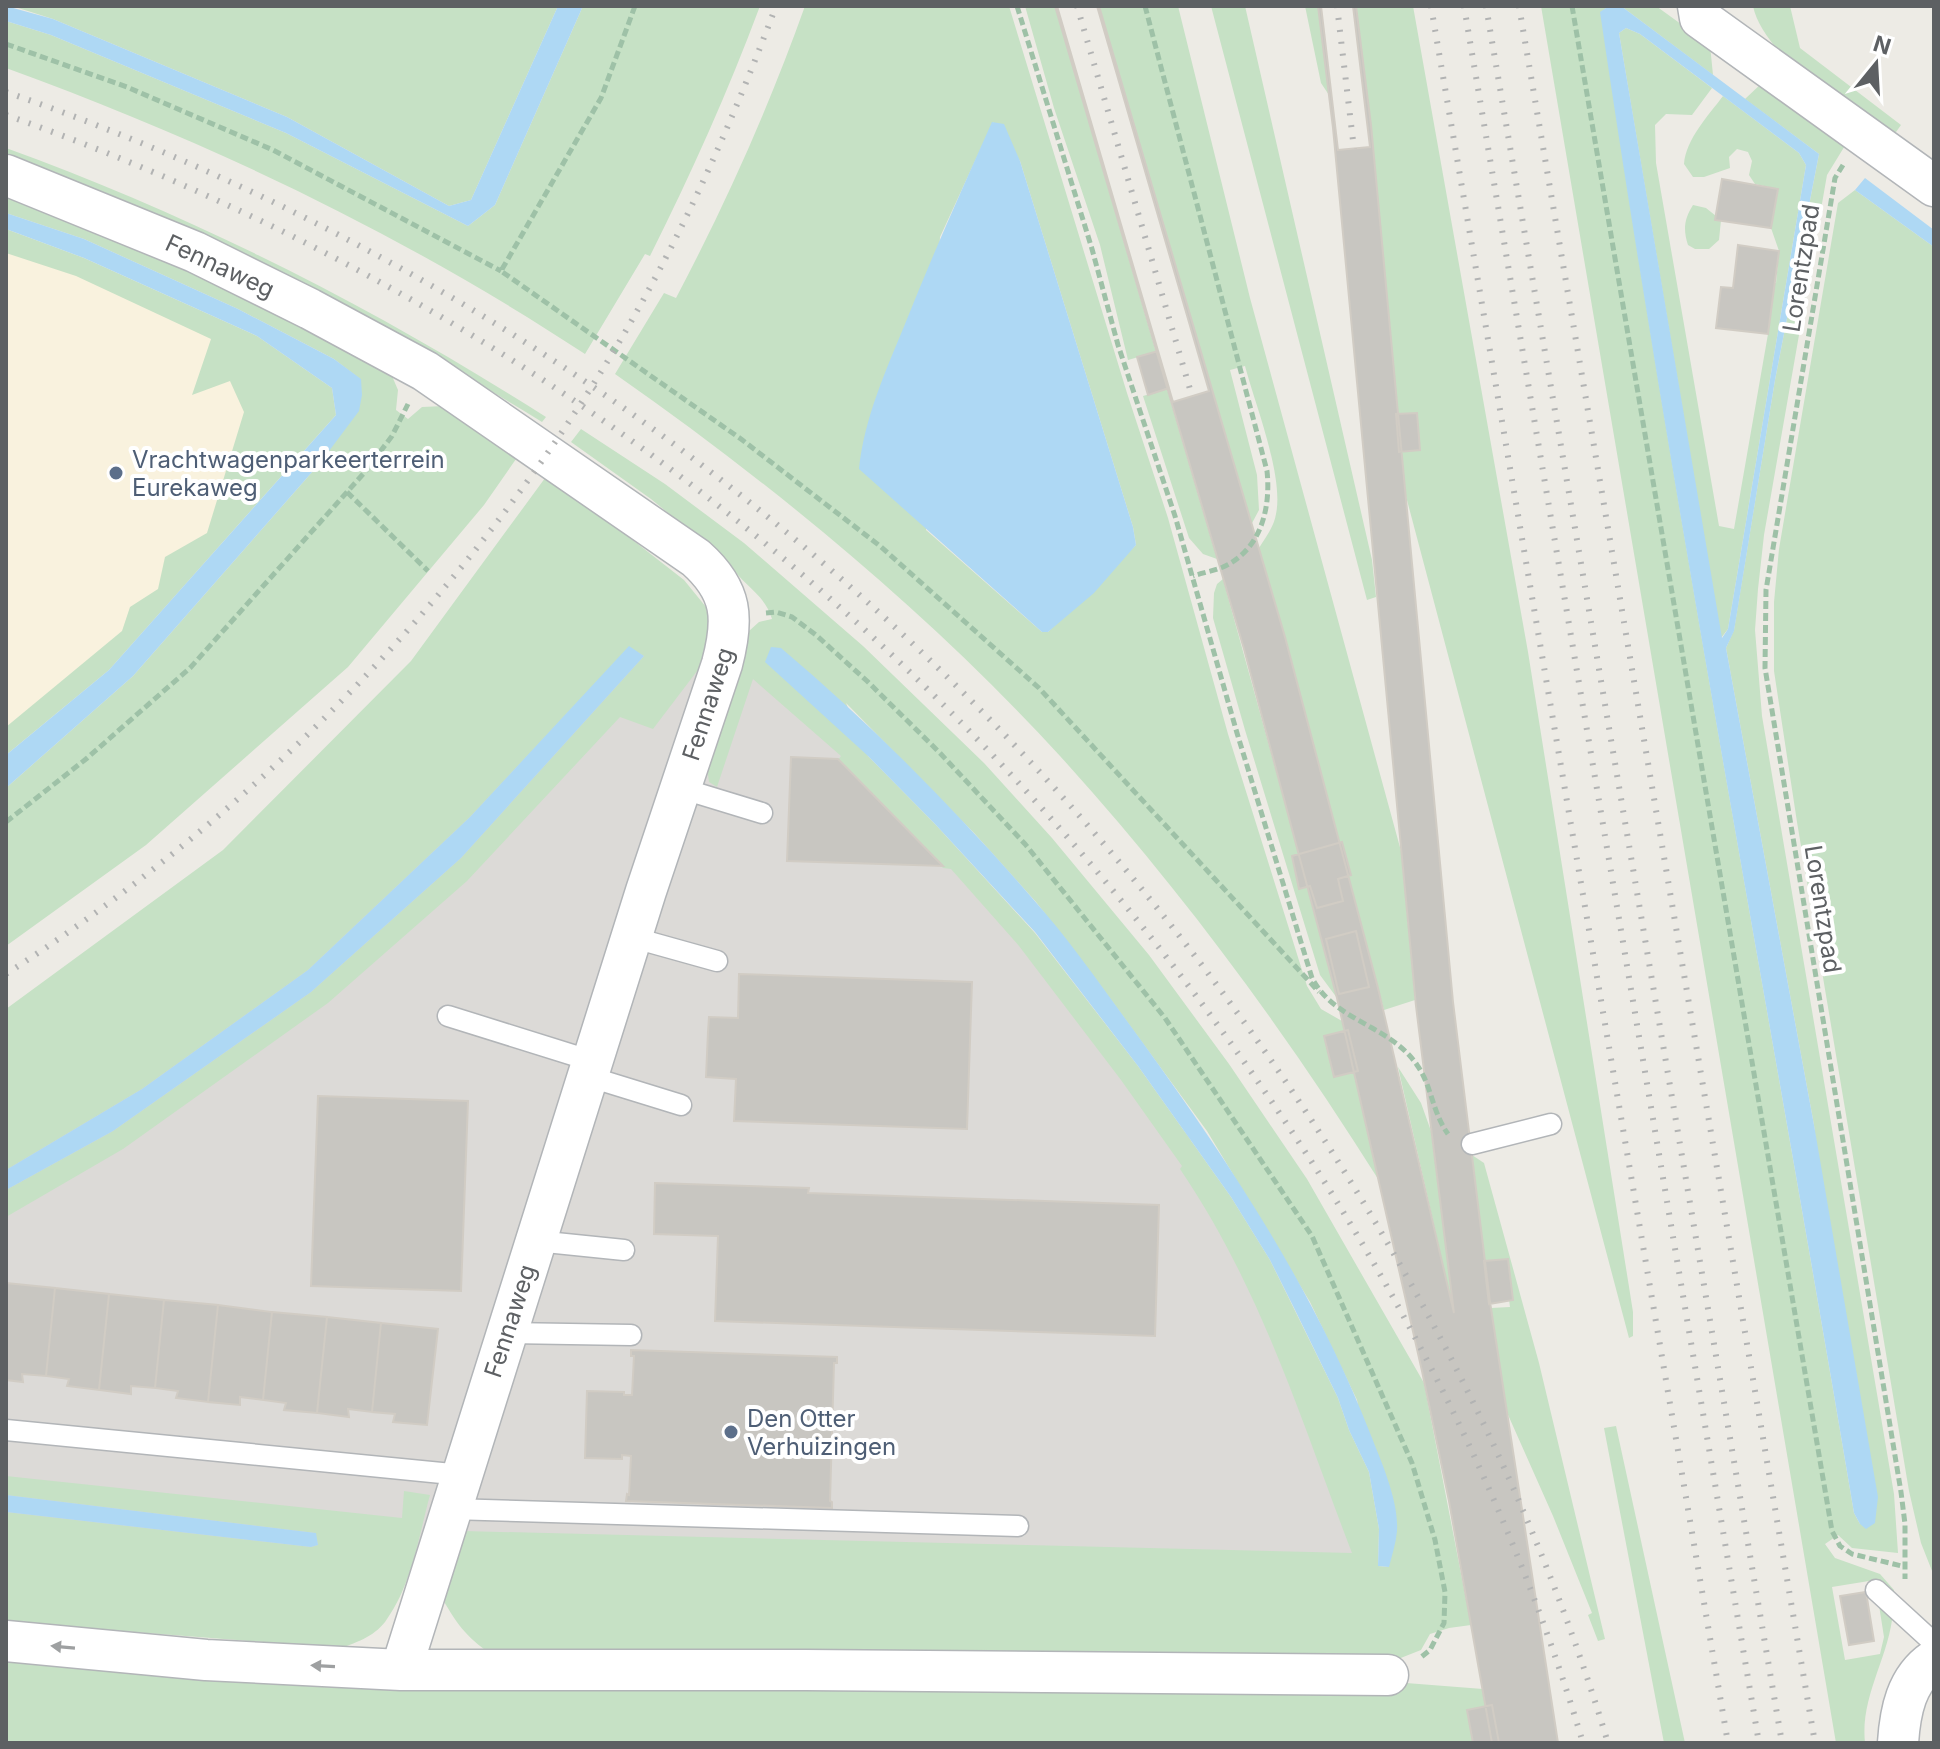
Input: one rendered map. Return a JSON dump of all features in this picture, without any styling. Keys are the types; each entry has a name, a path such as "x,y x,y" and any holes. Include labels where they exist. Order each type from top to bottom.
{"street":[{"path":"1695,10 1934,186"},
{"name":"Fennaweg","path":"6,175 195,252 425,371 604,493 707,568 725,595 730,629 722,664 631,937 401,1670"},
{"path":"6,1641 206,1660 401,1670 1388,1675"},
{"path":"1898,1743 1899,1719 1907,1691 1934,1660"}],"lane":[{"path":"680,788 762,813"},
{"path":"631,937 717,961"},
{"path":"448,1016 681,1105"},
{"path":"1472,1144 1551,1124"},
{"path":"536,1241 624,1250"},
{"path":"507,1333 631,1335"},
{"path":"6,1430 457,1492 1018,1526"},
{"path":"1876,1590 1934,1643"}],"path":[{"path":"501,271 601,98 635,6"},
{"path":"1017,6 1092,249 1118,345 1193,576 1237,733 1312,978 1319,992"},
{"path":"1145,6 1267,471 1269,492 1267,510 1250,546 1223,567 1193,576"},
{"path":"1572,6 1832,1531 1840,1546 1852,1554 1906,1567"},
{"path":"6,44 127,87 273,150 501,271 741,439 880,546 1039,688 1330,1003 1385,1035 1403,1050 1417,1065 1432,1106 1445,1130 1456,1141 1472,1144"},
{"name":"Lorentzpad","path":"1865,135 1835,178 1766,590 1765,668 1901,1492 1906,1567 1902,1611"},
{"path":"6,822 86,759 190,668 347,492 392,436"},
{"path":"347,492 428,571"},
{"path":"770,613 792,617 867,681 1025,844 1165,1018 1312,1236 1412,1463 1435,1540 1445,1592 1444,1623 1430,1650 1409,1666 1388,1675"}],"shaded area":[{"name":"Vrachtwagenparkeerterrein Eurekaweg","path":"6,217 245,325 342,419 6,768"},
{"path":"678,598 765,662 868,756 1189,1137 1378,1566 637,1573 6,1557 6,1107"}],"green space":[{"path":"12,6 558,6 471,200 449,206 287,117 53,19"},
{"path":"583,6 760,6 708,132 650,256 645,254 585,354 447,270 304,194 157,127 6,68 6,21 51,35 286,133 468,226 495,205"},
{"path":"805,6 1009,6 1168,518 1228,734 1307,986 1321,1009 1342,1021 1345,1031 1324,1036 1334,1077 1355,1072 1380,1182 1230,962 1104,806 1010,703 848,553 733,461 615,374 664,293 676,298 746,154","holes":["993,122 1020,161 1136,545 1048,632 1042,632 926,530 940,237"]},
{"path":"1025,6 1055,6 1156,352 1128,360 1100,245 1054,108"},
{"path":"1099,6 1178,6 1250,298 1401,851 1415,1000 1384,1010 1259,548 1276,514 1276,480 1267,440 1245,366 1230,370 1257,475 1259,510 1251,525"},
{"path":"1211,6 1245,6 1372,560 1376,597 1367,600"},
{"path":"1305,6 1318,6 1329,95 1321,83"},
{"path":"1356,6 1413,6 1528,652 1633,1312 1633,1336 1629,1338 1403,485 1371,125"},
{"path":"1541,6 1609,6 1601,12 1660,388 1854,1513 1860,1524 1814,1125 1726,648 1734,630 1775,380 1819,154 1745,99 1763,82 1846,144 1827,175 1764,535 1755,630 1762,716 1894,1494 1898,1553 1852,1548 1838,1535 1825,1544 1835,1558 1880,1574 1894,1590 1894,1594 1875,1580 1832,1587 1845,1660 1880,1654 1884,1637 1878,1599 1893,1612 1867,1709 1865,1743 1836,1743"},
{"path":"1621,6 1656,6 1710,45 1713,75"},
{"path":"1753,6 1790,6 1800,48 1901,125 1891,139 1790,63 1760,25"},
{"path":"1626,28 1640,34 1712,88 1692,115 1666,114 1655,125 1656,163 1719,526 1734,529 1768,334 1773,283 1776,283 1779,251 1771,228 1778,189 1755,184 1749,175 1752,161 1748,152 1737,149 1729,157 1730,168 1704,177 1693,177 1684,164 1686,155 1699,128 1723,96 1799,153 1806,165 1728,629 1721,638 1619,33"},
{"path":"6,148 146,204 283,268 416,339 546,417 542,422 431,354 317,290 241,252 164,217 6,155"},
{"path":"1855,190 1934,247 1934,1576 1921,1543 1909,1491 1774,671 1774,602 1779,549 1838,203"},
{"path":"6,196 128,244 220,285 392,376 398,390 396,410 408,419 422,407 444,406 523,449 484,505 348,667 146,845 6,946 6,788 133,676 320,463 360,379 334,359 238,309 84,239 6,213"},
{"path":"1693,205 1706,208 1721,220 1719,240 1709,249 1695,249 1688,245 1685,225"},
{"path":"6,229 84,258 257,336 332,388 336,415 109,670 6,755 6,727 122,631 130,607 158,589 165,557 207,533 244,412 230,381 192,395 211,339 76,276 6,253"},
{"path":"1167,389 1217,559 1203,554 1189,538 1143,396"},
{"path":"581,429 665,484 744,543 863,646 984,763 1052,838 1149,955 1229,1064 1307,1179 1424,1383 1471,1625 1430,1634 1421,1650 1388,1663 496,1658 459,1625 442,1598 463,1531 1352,1553 1257,1308 1209,1215 1180,1169 1182,1166 1019,946 951,869 943,868 838,760 841,756 753,679 717,787 709,782 707,767 749,631 759,622 772,619 769,610 729,563 651,499 571,442","holes":["846,703 975,834 1036,902 1207,1131 1310,1302 1357,1400 1389,1567 1378,1566 1379,1529 1369,1472 1338,1398 1270,1260 1231,1197 1138,1066 1035,933 868,756"]},
{"path":"548,474 684,580 706,607 711,634 707,658 653,729 620,717 467,881 328,1003 123,1149 6,1217 6,1190 113,1131 311,992 461,858 644,656 629,647 470,817 308,970 142,1089 6,1170 6,1009 223,850 411,661"},
{"path":"1223,579 1299,854 1292,857 1299,889 1307,887 1337,998 1320,975 1213,618 1214,593"},
{"path":"1398,1067 1421,1103 1431,1131 1454,1313"},
{"path":"1472,1155 1484,1163 1539,1363 1605,1639 1598,1641 1588,1615 1592,1613 1505,1408 1491,1308 1510,1307 1505,1268 1485,1269"},
{"path":"1616,1426 1685,1743 1664,1743 1604,1428"},
{"path":"6,1476 402,1518 404,1491 430,1495 414,1559 396,1605 373,1634 341,1648 6,1622 6,1512 311,1547 318,1545 315,1533 6,1495"},
{"path":"6,1652 1406,1683 1483,1689 1492,1743 6,1743"}],"water":[{"path":"6,6 53,19 287,117 449,206 471,200 558,6 583,6 495,205 468,226 286,133 51,35 6,21"},
{"path":"1609,6 1621,6 1819,154 1775,380 1734,631 1726,648 1814,1125 1878,1497 1875,1523 1866,1529 1854,1513 1659,388 1600,12","holes":["1626,28 1640,34 1799,153 1806,165 1728,629 1722,638 1619,33"]},
{"path":"992,122 1004,124 1020,161 1136,545 1094,593 1048,632 1042,632 859,469 866,432 883,377"},
{"path":"1865,178 1934,230 1934,247 1855,190"},
{"path":"6,213 84,239 238,309 334,359 361,379 362,395 359,411 320,463 133,676 6,788 6,755 109,670 336,415 332,388 257,336 84,258 6,229"},
{"path":"629,646 644,656 461,858 311,992 113,1131 6,1190 6,1170 142,1089 308,970 470,817"},
{"path":"771,647 781,648 848,707 943,800 1004,866 1076,951 1208,1136 1297,1280 1324,1330 1370,1433 1388,1481 1397,1519 1389,1567 1378,1566 1379,1529 1369,1472 1338,1398 1270,1260 1231,1197 1138,1066 1035,932 868,756 765,662"},
{"path":"6,1495 316,1533 318,1545 311,1547 6,1512"}],"building":[{"path":"1055,6 1173,402 1209,391 1099,6 1285,637 1378,988 1454,1313 1416,1006 1333,128 1318,6 1321,6 1338,150 1370,147 1353,6 1356,6 1371,125 1453,1002 1490,1302 1558,1743 1492,1743 1449,1501 1422,1371 1337,998 1244,649"},
{"path":"1722,179 1778,189 1771,228 1715,220"},
{"path":"1738,245 1779,251 1768,334 1716,328 1721,287 1733,288"},
{"path":"1158,351 1169,388 1148,395 1137,357"},
{"path":"1417,413 1420,450 1399,452 1396,414"},
{"path":"791,757 838,759 943,866 787,861"},
{"path":"1342,842 1351,875 1338,879 1343,901 1317,908 1310,886 1299,889 1292,856"},
{"path":"1356,931 1369,987 1339,994 1326,939"},
{"path":"739,974 972,982 967,1129 734,1121 736,1079 706,1077 709,1017 738,1018"},
{"path":"1348,1030 1358,1071 1334,1077 1324,1036"},
{"path":"318,1096 468,1101 461,1291 311,1286"},
{"path":"655,1183 809,1188 808,1193 1159,1205 1155,1336 715,1321 718,1236 654,1234"},
{"path":"1508,1259 1513,1300 1489,1304 1484,1261"},
{"path":"6,1283 55,1288 46,1376 22,1374 23,1382 6,1380"},
{"path":"55,1288 109,1294 99,1390 67,1386 69,1379 46,1376"},
{"path":"109,1294 164,1300 155,1388 131,1386 131,1394 99,1390"},
{"path":"164,1300 218,1305 208,1402 176,1398 178,1391 155,1388"},
{"path":"218,1305 272,1312 263,1400 240,1397 240,1405 208,1402"},
{"path":"272,1312 327,1317 317,1413 284,1410 286,1403 263,1400"},
{"path":"327,1317 381,1323 372,1412 348,1409 349,1417 317,1413"},
{"path":"381,1323 438,1329 427,1425 393,1422 395,1414 372,1412"},
{"path":"631,1350 837,1357 837,1363 834,1363 832,1508 626,1501 631,1456 622,1455 622,1459 585,1458 587,1391 632,1395 634,1356 631,1356"},
{"path":"1866,1592 1874,1641 1849,1645 1840,1596"},
{"path":"1492,1705 1499,1743 1473,1743 1467,1710"}],"railway":[{"path":"6,974 97,911 185,844 269,771 348,694 423,613 493,527 558,437 618,344 664,262 742,93 776,6"},
{"path":"1077,6 1192,396"},
{"path":"1337,6 1354,149"},
{"path":"1431,6 1728,1743"},
{"path":"1464,6 1759,1743"},
{"path":"1486,6 1782,1743"},
{"path":"1519,6 1815,1743"},
{"path":"6,92 199,168 384,259 561,365 729,486 886,619 1033,764 1168,921 1290,1088 1388,1243 1474,1404 1512,1486 1548,1570 1608,1743"},
{"path":"6,115 196,191 378,281 550,384 712,501 865,630 1008,772 1141,925 1263,1089 1362,1243 1407,1322 1488,1486 1555,1656 1583,1743"}],"place":[{"name":"Vrachtwagenparkeerterrein Eurekaweg","path":"116,473"},
{"name":"Den Otter Verhuizingen","path":"731,1432"}]}
